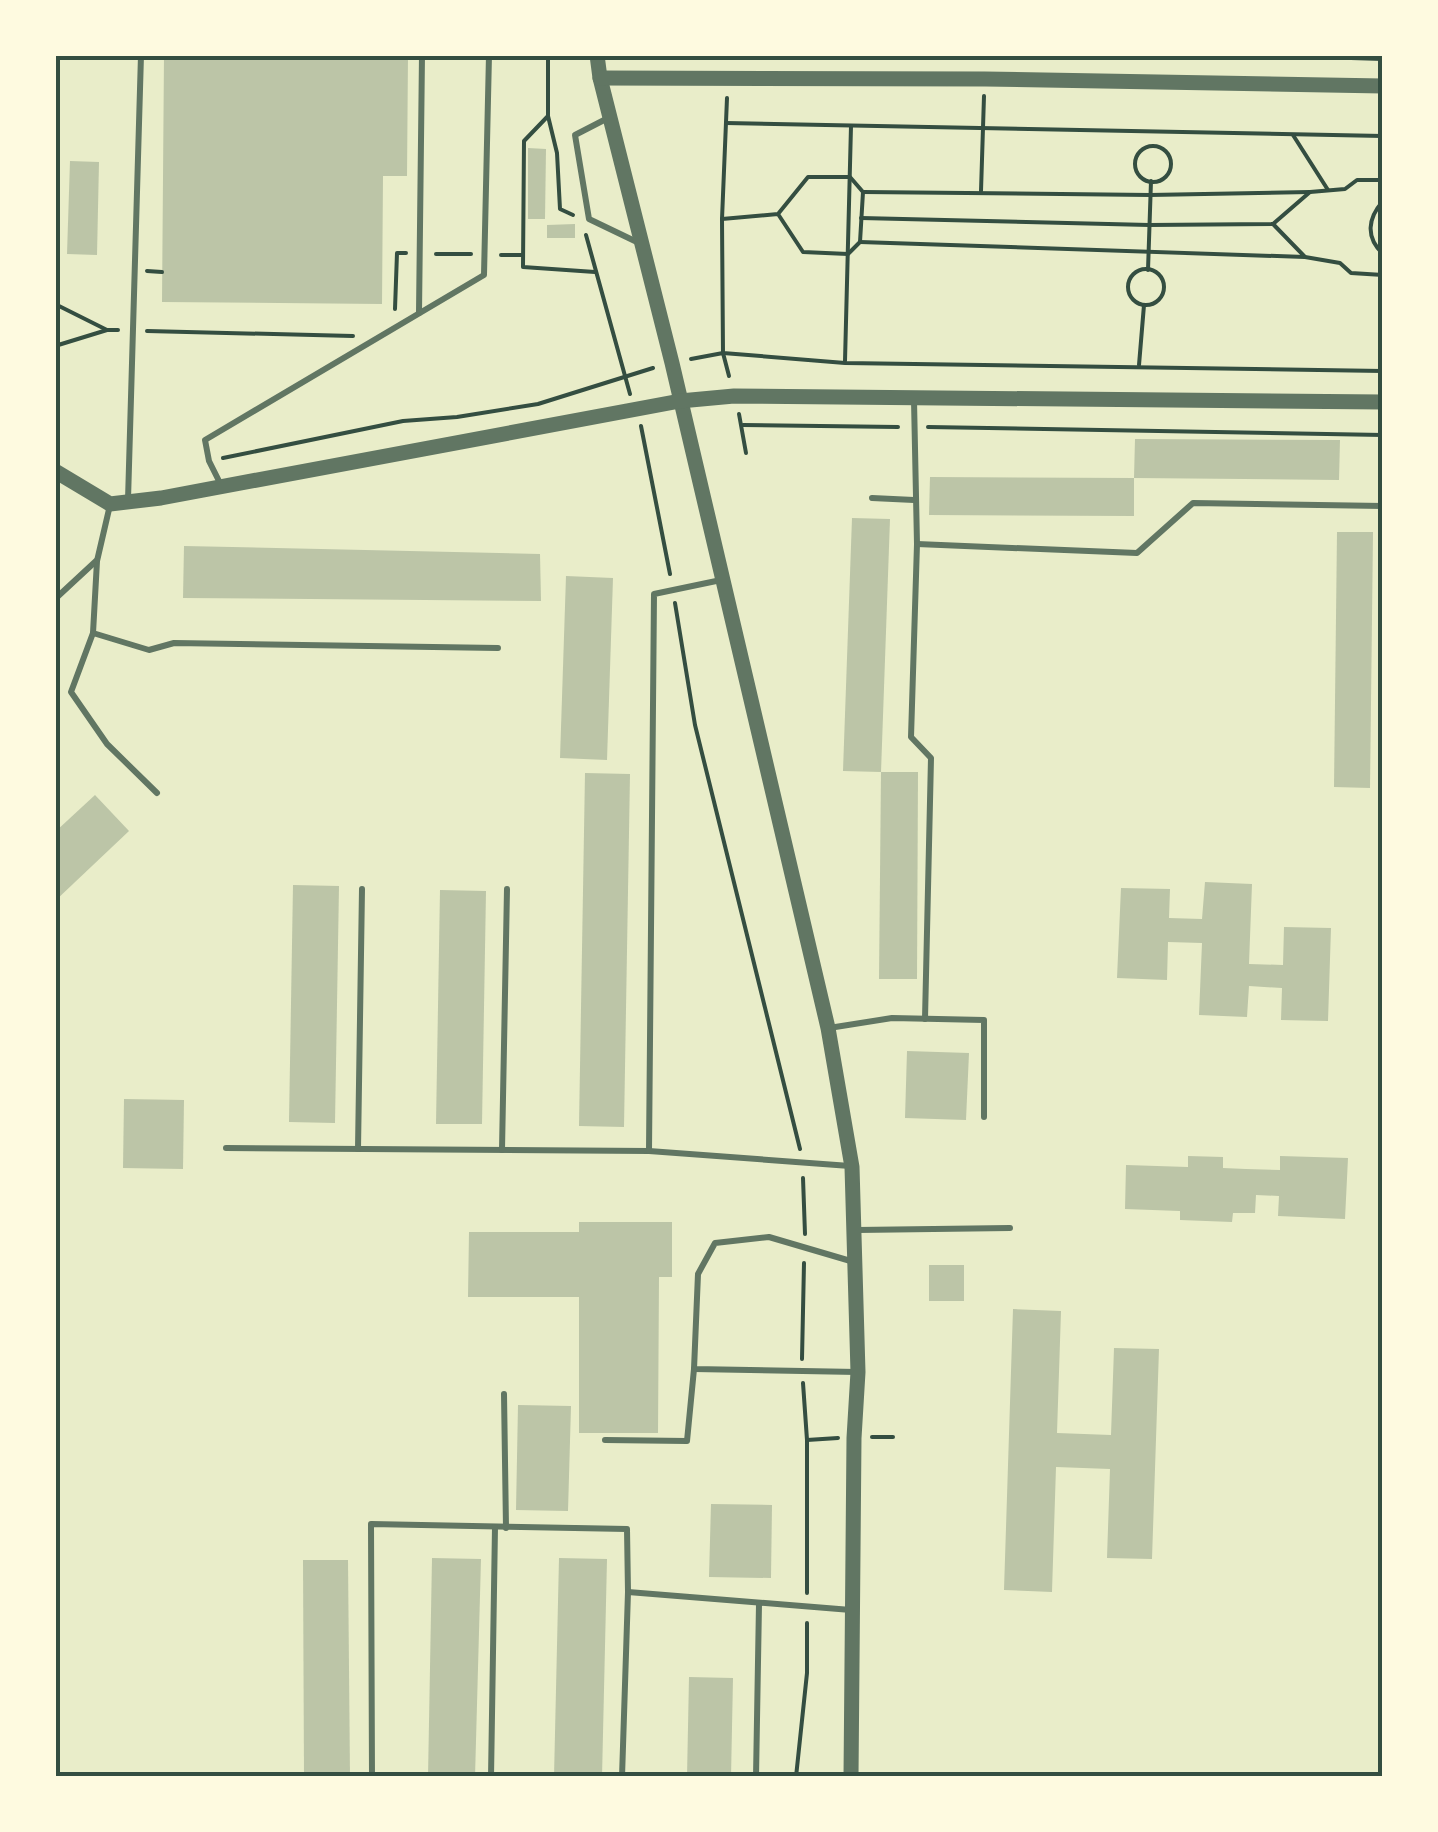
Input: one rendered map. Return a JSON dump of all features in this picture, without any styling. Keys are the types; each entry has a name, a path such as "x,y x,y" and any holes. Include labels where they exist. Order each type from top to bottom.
{"street":[{"path":"597,55 828,1028 852,1166 858,1372 851,1777"},
{"path":"600,78 984,78 1383,86"},
{"path":"55,470 110,504 680,401 734,396 1383,402"}],"lane":[{"path":"128,502 140,55"},
{"path":"419,313 422,55"},
{"path":"222,486 208,461 206,440 484,274 489,55"},
{"path":"609,118 575,135 589,219 641,244"},
{"path":"914,398 918,544 911,736 931,758 925,1019"},
{"path":"872,498 914,500"},
{"path":"918,544 1137,553 1193,503 1383,506"},
{"path":"110,504 97,560 92,633 71,692 106,744 158,793"},
{"path":"55,599 97,560"},
{"path":"648,1151 654,594 723,580"},
{"path":"92,633 149,650 174,643 498,648"},
{"path":"358,1149 362,889"},
{"path":"502,1150 507,889"},
{"path":"828,1028 892,1018 984,1020 984,1117"},
{"path":"226,1148 648,1151 852,1166"},
{"path":"856,1230 1010,1228"},
{"path":"605,1440 687,1440 698,1274 715,1243 769,1237 856,1263"},
{"path":"694,1369 858,1372"},
{"path":"504,1394 506,1528"},
{"path":"372,1777 371,1524 627,1529 622,1777"},
{"path":"491,1777 496,1527"},
{"path":"628,1592 853,1610"},
{"path":"756,1777 759,1604"}],"path":[{"path":"548,55 548,116 558,153 560,210 581,219 621,356 674,590 695,726 803,1163 807,1607 806,1673 796,1777"},
{"path":"1253,55 1383,59"},
{"path":"728,77 722,218 723,354 743,425 746,453"},
{"path":"982,191 984,78"},
{"path":"548,116 524,141 523,267 595,272"},
{"path":"726,123 1383,136"},
{"path":"845,364 851,126"},
{"path":"1155,146 1156,130"},
{"path":"1292,134 1328,190"},
{"path":"1155,146 1167,153 1171,165 1165,178 1152,181 1140,175 1136,162 1142,150 1155,146"},
{"path":"722,218 778,214 808,177 850,177 863,192 860,242 848,254 803,252 778,214"},
{"path":"863,192 1310,192 1345,188 1357,180 1383,180"},
{"path":"1148,270 1152,181"},
{"path":"860,218 1150,226 1274,224 1310,192"},
{"path":"1383,201 1370,224 1371,237 1383,254"},
{"path":"1274,224 1305,257"},
{"path":"860,242 1305,257 1340,263 1351,273 1383,275"},
{"path":"395,316 397,253 523,256"},
{"path":"1148,270 1160,276 1164,289 1158,301 1144,305 1132,298 1128,286 1135,274 1148,270"},
{"path":"55,304 107,330"},
{"path":"1139,367 1144,305"},
{"path":"55,346 107,330 362,336"},
{"path":"208,461 402,421 538,404 624,375 723,354 845,364 1383,371"},
{"path":"743,425 1383,434"}],"building":[{"path":"164,55 408,55 407,176 383,176 382,304 162,302"},
{"path":"528,148 546,149 545,219 528,219"},
{"path":"70,161 99,162 97,255 67,254"},
{"path":"575,224 575,238 547,238 547,225"},
{"path":"1135,439 1340,440 1339,480 1134,478"},
{"path":"930,477 1134,478 1134,516 929,515"},
{"path":"852,518 890,519 881,772 843,771"},
{"path":"1337,532 1373,532 1370,788 1334,787"},
{"path":"184,546 540,554 541,601 183,598"},
{"path":"566,576 613,578 607,760 560,758"},
{"path":"881,772 918,772 917,979 879,979"},
{"path":"585,773 630,774 624,1127 579,1126"},
{"path":"95,795 129,831 55,901 55,832"},
{"path":"1205,882 1252,884 1249,964 1283,965 1284,927 1331,928 1328,1021 1281,1020 1282,988 1249,986 1247,1017 1199,1015 1202,943 1168,942 1167,980 1117,978 1121,888 1170,889 1169,918 1202,919"},
{"path":"293,885 339,886 335,1123 289,1122"},
{"path":"440,890 486,891 482,1124 436,1124"},
{"path":"907,1051 969,1053 966,1120 905,1118"},
{"path":"124,1099 184,1100 183,1169 123,1168"},
{"path":"1188,1156 1223,1157 1223,1168 1280,1170 1280,1156 1348,1158 1345,1219 1278,1216 1279,1196 1256,1195 1255,1213 1233,1213 1232,1222 1180,1220 1180,1211 1125,1209 1126,1165 1188,1167"},
{"path":"579,1222 672,1222 672,1277 659,1277 658,1433 579,1433 579,1297 468,1297 469,1232 579,1232"},
{"path":"929,1265 964,1265 964,1301 929,1301"},
{"path":"1013,1309 1061,1311 1057,1433 1111,1435 1114,1348 1159,1349 1152,1559 1107,1558 1110,1469 1056,1467 1052,1592 1004,1590"},
{"path":"518,1405 571,1406 568,1511 516,1510"},
{"path":"711,1504 772,1505 771,1578 709,1577"},
{"path":"432,1558 481,1559 475,1777 428,1777"},
{"path":"559,1558 607,1559 602,1777 554,1777"},
{"path":"303,1560 348,1560 350,1777 304,1777"},
{"path":"689,1677 733,1678 731,1777 687,1777"}]}
